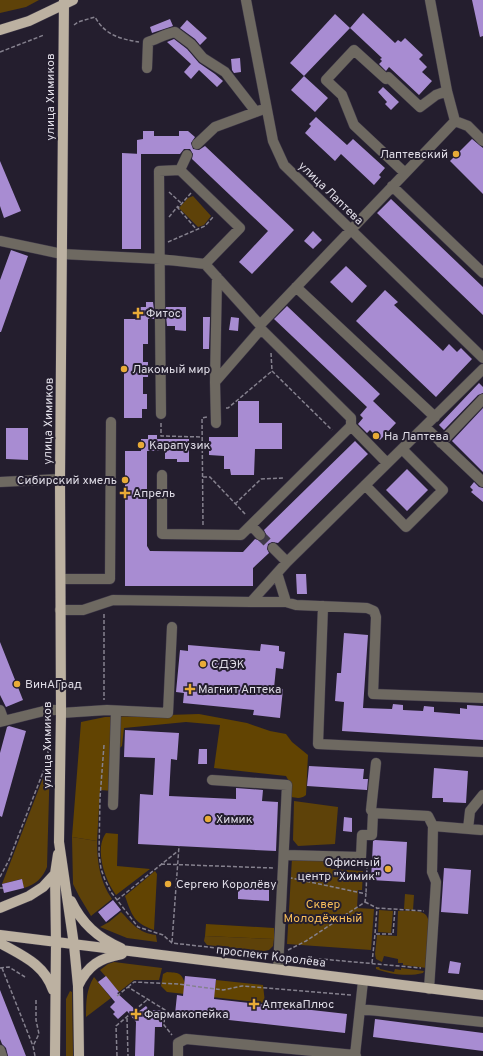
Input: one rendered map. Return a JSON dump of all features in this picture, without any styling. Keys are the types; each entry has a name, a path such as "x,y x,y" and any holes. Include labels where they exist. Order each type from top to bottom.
{"main road":[{"path":"0,30 29,21 73,0"},
{"name":"улица Химиков","path":"55,1056 56,942 54,874 59,842 61,712 60,479 64,3"},
{"name":"улица Химиков","path":"59,842 74,946 78,986 79,1056"},
{"path":"0,908 30,896 43,887 54,874"},
{"path":"66,890 84,924 105,940 130,952"},
{"name":"проспект Королёва","path":"0,935 56,942 74,946 278,969 362,981 483,995"},
{"path":"0,943 35,963 44,971 49,980 55,998"},
{"path":"78,986 87,970 94,963 109,957 130,952"}],"street":[{"name":"улица Лаптева","path":"246,0 273,141 284,166 483,358"},
{"path":"430,0 447,91 455,122"},
{"path":"147,68 148,42 168,33 175,32 191,44 203,58 225,72 256,112"},
{"path":"405,173 354,125 342,95 326,80 354,50 386,79 388,77 420,107 436,95 447,91"},
{"path":"197,144 215,127 267,108"},
{"path":"455,122 468,126 481,136"},
{"path":"215,382 296,287 455,122"},
{"path":"180,170 187,155"},
{"path":"160,307 159,171 180,170 240,228 205,264"},
{"path":"392,186 483,273"},
{"path":"0,241 62,254 160,259 205,264 270,337 351,418 351,426 387,463"},
{"path":"216,416 215,382 217,277"},
{"path":"296,287 435,417"},
{"path":"160,319 161,414"},
{"path":"251,602 287,562 483,369"},
{"path":"441,443 483,399"},
{"path":"61,579 110,579 111,422"},
{"path":"162,475 162,534 241,535 351,426"},
{"path":"425,427 483,482"},
{"path":"365,486 406,527 443,490 402,449"},
{"path":"0,482 60,479"},
{"path":"252,524 260,535"},
{"path":"273,548 287,562"},
{"path":"277,573 286,602"},
{"path":"60,610 83,610 113,600 286,602 296,605 367,608 374,611 376,616 373,694 483,698"},
{"path":"323,606 318,744 483,752"},
{"path":"0,710 2,722 48,710 61,712 111,711 168,713 172,627"},
{"path":"111,711 113,805"},
{"path":"284,855 361,857 362,835 372,835 372,810 376,763"},
{"path":"212,780 287,785 280,955 278,969"},
{"path":"468,829 470,811 483,794"},
{"path":"373,813 428,816 433,826 432,872 436,882 429,989"},
{"path":"433,826 481,830"},
{"path":"178,1056 178,1043 186,1039 260,1051 356,1056 362,981"},
{"path":"360,1009 483,1022"},
{"path":"0,1050 2,1056"}],"path":[{"path":"74,31 74,25 78,22 95,17 99,24 107,32 122,40 148,42"},
{"path":"0,52 44,35"},
{"path":"159,183 181,203"},
{"path":"196,197 191,192 178,206 179,210 197,230"},
{"path":"160,247 205,226 214,216 210,211"},
{"path":"270,337 272,371 339,437"},
{"path":"203,535 202,418 216,416 228,408 272,371"},
{"path":"161,414 161,436 202,437"},
{"path":"202,477 210,477 252,524"},
{"path":"235,504 261,478 298,478"},
{"path":"104,604 104,701 111,711"},
{"path":"0,877 9,860 46,768 48,753 48,710"},
{"path":"104,742 100,798 99,854 101,869 111,892 138,927 163,935 172,943 430,969"},
{"path":"172,943 179,846"},
{"path":"117,900 179,851"},
{"path":"361,857 367,868 366,902"},
{"path":"161,864 284,872 366,894"},
{"path":"366,902 377,908 434,912"},
{"path":"280,955 306,941 366,902"},
{"path":"372,963 376,934 377,908"},
{"path":"376,934 393,934 395,909"},
{"path":"25,977 9,967 1,968 33,1046 35,1056"},
{"path":"116,996 134,982 178,984 223,990 242,986 361,996"},
{"path":"128,987 165,1010 164,1025 178,1043"},
{"path":"117,1056 116,1026 148,999"},
{"path":"33,1046 39,1034 36,1020 36,1000"},
{"path":"127,1017 128,1056"}],"green space":[{"path":"0,0 39,0 26,7 0,13"},
{"path":"193,196 211,216 204,225 198,227 179,208 188,198"},
{"path":"50,760 47,867 41,878 35,883 24,888 21,879 2,884"},
{"path":"294,801 338,807 335,844 298,846 293,840"},
{"path":"72,837 97,841 100,872 112,899 91,916 73,884"},
{"name":"Сквер Молодёжный","path":"292,858 331,860 331,869 363,871 362,890 358,890 357,908 374,909 371,950 287,944"},
{"path":"405,894 414,895 413,910 404,909"},
{"path":"379,910 393,911 391,933 378,932"},
{"path":"398,911 417,911 427,916 430,929 430,938 427,968 403,965 403,963 398,963 398,959 384,956 382,962 376,959 375,954 377,935 397,936"},
{"path":"121,912 140,930 156,935 157,942 127,938 100,927"},
{"path":"205,936 274,939 273,946 269,950 264,951 207,945 204,941"},
{"path":"114,962 162,968 159,980 134,980 119,992 100,970 108,964"},
{"path":"376,967 394,972 395,969 401,970 401,968 424,971 423,973 411,975 393,974 376,969"},
{"path":"94,977 111,998 86,1017 86,1001 88,991"},
{"path":"70,991 72,992 73,1056 66,1056 66,999"}],"shaded area":[{"path":"199,714 247,723 270,731 286,734 292,742 308,755 306,795 301,798 291,797 291,785 286,776 214,768 220,725 186,722 124,728 122,746 115,752 113,791 100,790 97,841 72,837 81,722 105,717"},
{"path":"106,833 118,834 117,866 150,869 116,895 108,882 102,865 101,847"},
{"path":"155,871 157,874 154,930 142,925 135,918 125,896"},
{"path":"206,924 274,928 274,939 205,936"},
{"path":"167,972 179,974 185,983 215,986 216,980 263,985 265,1003 167,992 161,986 163,974"}],"building":[{"path":"472,0 483,0 483,36 480,37"},
{"path":"363,13 395,43 398,40 401,42 405,38 423,55 419,59 427,67 422,72 432,81 419,95 389,67 386,71 379,64 382,61 380,59 382,58 350,28"},
{"path":"335,14 350,28 304,76 290,63"},
{"path":"170,19 173,26 152,33 150,27"},
{"path":"187,20 207,38 200,45 195,39 180,28"},
{"path":"174,39 187,49 199,63 223,81 217,87 199,70 191,79 184,72 191,64 167,42"},
{"path":"240,58 241,72 234,73 232,70 231,59"},
{"path":"304,76 328,98 315,112 291,90"},
{"path":"383,87 399,102 391,110 385,104 387,102 378,92"},
{"path":"316,117 347,145 353,139 385,168 379,175 381,177 374,185 341,154 335,161 305,133 311,126 309,124"},
{"path":"143,131 154,131 154,136 179,136 179,131 188,131 195,137 191,143 193,149 199,150 205,146 294,230 252,274 239,262 268,231 192,159 193,154 190,149 184,149 180,154 137,154 137,140 143,139"},
{"path":"472,139 483,148 483,194 450,161"},
{"path":"122,153 141,154 141,249 122,249"},
{"path":"0,161 21,211 4,218 0,206"},
{"path":"391,199 483,287 483,315 377,213"},
{"path":"313,231 322,240 313,249 304,241"},
{"path":"11,250 28,256 0,332 0,280"},
{"path":"346,266 367,286 352,303 330,282"},
{"path":"385,290 398,302 394,305 443,351 449,344 457,352 461,348 472,359 436,397 356,321"},
{"path":"146,302 153,302 154,310 158,313 154,319 148,319 148,344 143,344 143,362 148,362 148,377 143,377 143,394 147,394 147,409 142,409 142,418 124,418 124,319 138,319 138,307 146,307"},
{"path":"287,306 380,394 373,401 396,423 380,440 370,430 367,433 358,424 363,418 360,415 367,407 274,319"},
{"path":"166,307 186,307 186,331 175,330 175,326 167,326 166,316 162,313 165,311"},
{"path":"203,317 210,317 209,349 203,349"},
{"path":"231,317 239,318 238,331 229,330"},
{"path":"479,383 483,387 483,393 478,395 444,430 439,425"},
{"path":"238,401 259,401 259,423 282,423 282,449 255,449 254,475 231,475 230,469 224,469 224,456 209,455 209,437 238,437"},
{"path":"483,408 483,472 452,441"},
{"path":"6,428 28,428 28,460 6,459"},
{"path":"148,435 157,435 157,439 189,439 189,462 177,462 177,459 165,459 165,451 141,451 141,439 148,439"},
{"path":"355,441 368,454 278,543 272,542 268,544 267,549 269,553 253,568 253,586 125,586 125,451 147,451 147,546 150,551 243,552 255,539 261,541 265,540 266,534 264,530"},
{"path":"407,469 428,490 407,511 386,490"},
{"path":"474,482 479,487 483,488 483,502 471,492 473,490 470,487"},
{"path":"296,574 306,574 307,594 297,594"},
{"path":"344,633 368,635 363,708 392,709 393,704 403,705 403,710 423,711 424,706 434,707 434,712 460,714 460,708 467,709 467,705 483,706 483,740 342,731 344,702 335,701 337,673 341,673"},
{"path":"0,642 23,700 6,707 0,695"},
{"path":"261,644 279,646 279,651 285,652 283,669 276,668 274,688 283,689 280,718 253,715 254,710 183,703 184,693 176,692 180,650 188,651 188,645 260,651"},
{"path":"9,726 26,731 2,817 0,816 0,753 7,727"},
{"name":"Химик","path":"125,730 179,733 177,760 171,759 169,796 236,799 236,788 263,790 262,801 278,802 276,851 138,844 140,794 153,795 155,758 124,757"},
{"path":"199,749 207,749 207,764 198,764"},
{"path":"309,766 364,769 363,779 368,779 367,790 307,786"},
{"path":"434,768 468,771 466,803 443,802 443,798 432,798"},
{"path":"344,817 352,818 352,832 343,831"},
{"name":"Офисный центр \"Химик\"","path":"373,841 407,842 405,882 371,880"},
{"path":"444,868 471,870 468,914 441,912"},
{"path":"22,879 24,888 4,893 2,884"},
{"path":"238,882 269,883 269,901 238,899"},
{"path":"113,900 121,910 106,922 98,912"},
{"path":"450,961 461,963 459,974 448,973"},
{"path":"106,976 119,992 117,993 138,1012 146,1006 149,1010 162,1010 162,1027 155,1027 154,1056 135,1056 136,1022 127,1011 118,1019 113,1014 115,1012 110,1007 115,1002 98,982"},
{"path":"185,976 216,979 214,999 347,1014 345,1033 175,1014 177,995 183,996"},
{"path":"0,990 26,1056 8,1056 6,1048 0,1039"},
{"path":"375,1019 483,1033 483,1051 373,1037"}],"tunnel":[{"path":"260,535 273,548"}],"place":[{"name":"Лаптевский","path":"456,154"},
{"name":"Фитос","path":"138,313"},
{"name":"Лакомый мир","path":"124,369"},
{"name":"На Лаптева","path":"376,436"},
{"name":"Карапузик","path":"141,445"},
{"name":"Сибирский хмель","path":"125,480"},
{"name":"Апрель","path":"125,493"},
{"name":"СДЭК","path":"203,664"},
{"name":"ВинАГрад","path":"17,684"},
{"name":"Магнит Аптека","path":"190,689"},
{"name":"Химик","path":"208,819"},
{"name":"Офисный центр \"Химик\"","path":"388,869"},
{"name":"Сергею Королёву","path":"168,884"},
{"name":"АптекаПлюс","path":"254,1004"},
{"name":"Фармакопейка","path":"136,1014"}]}
